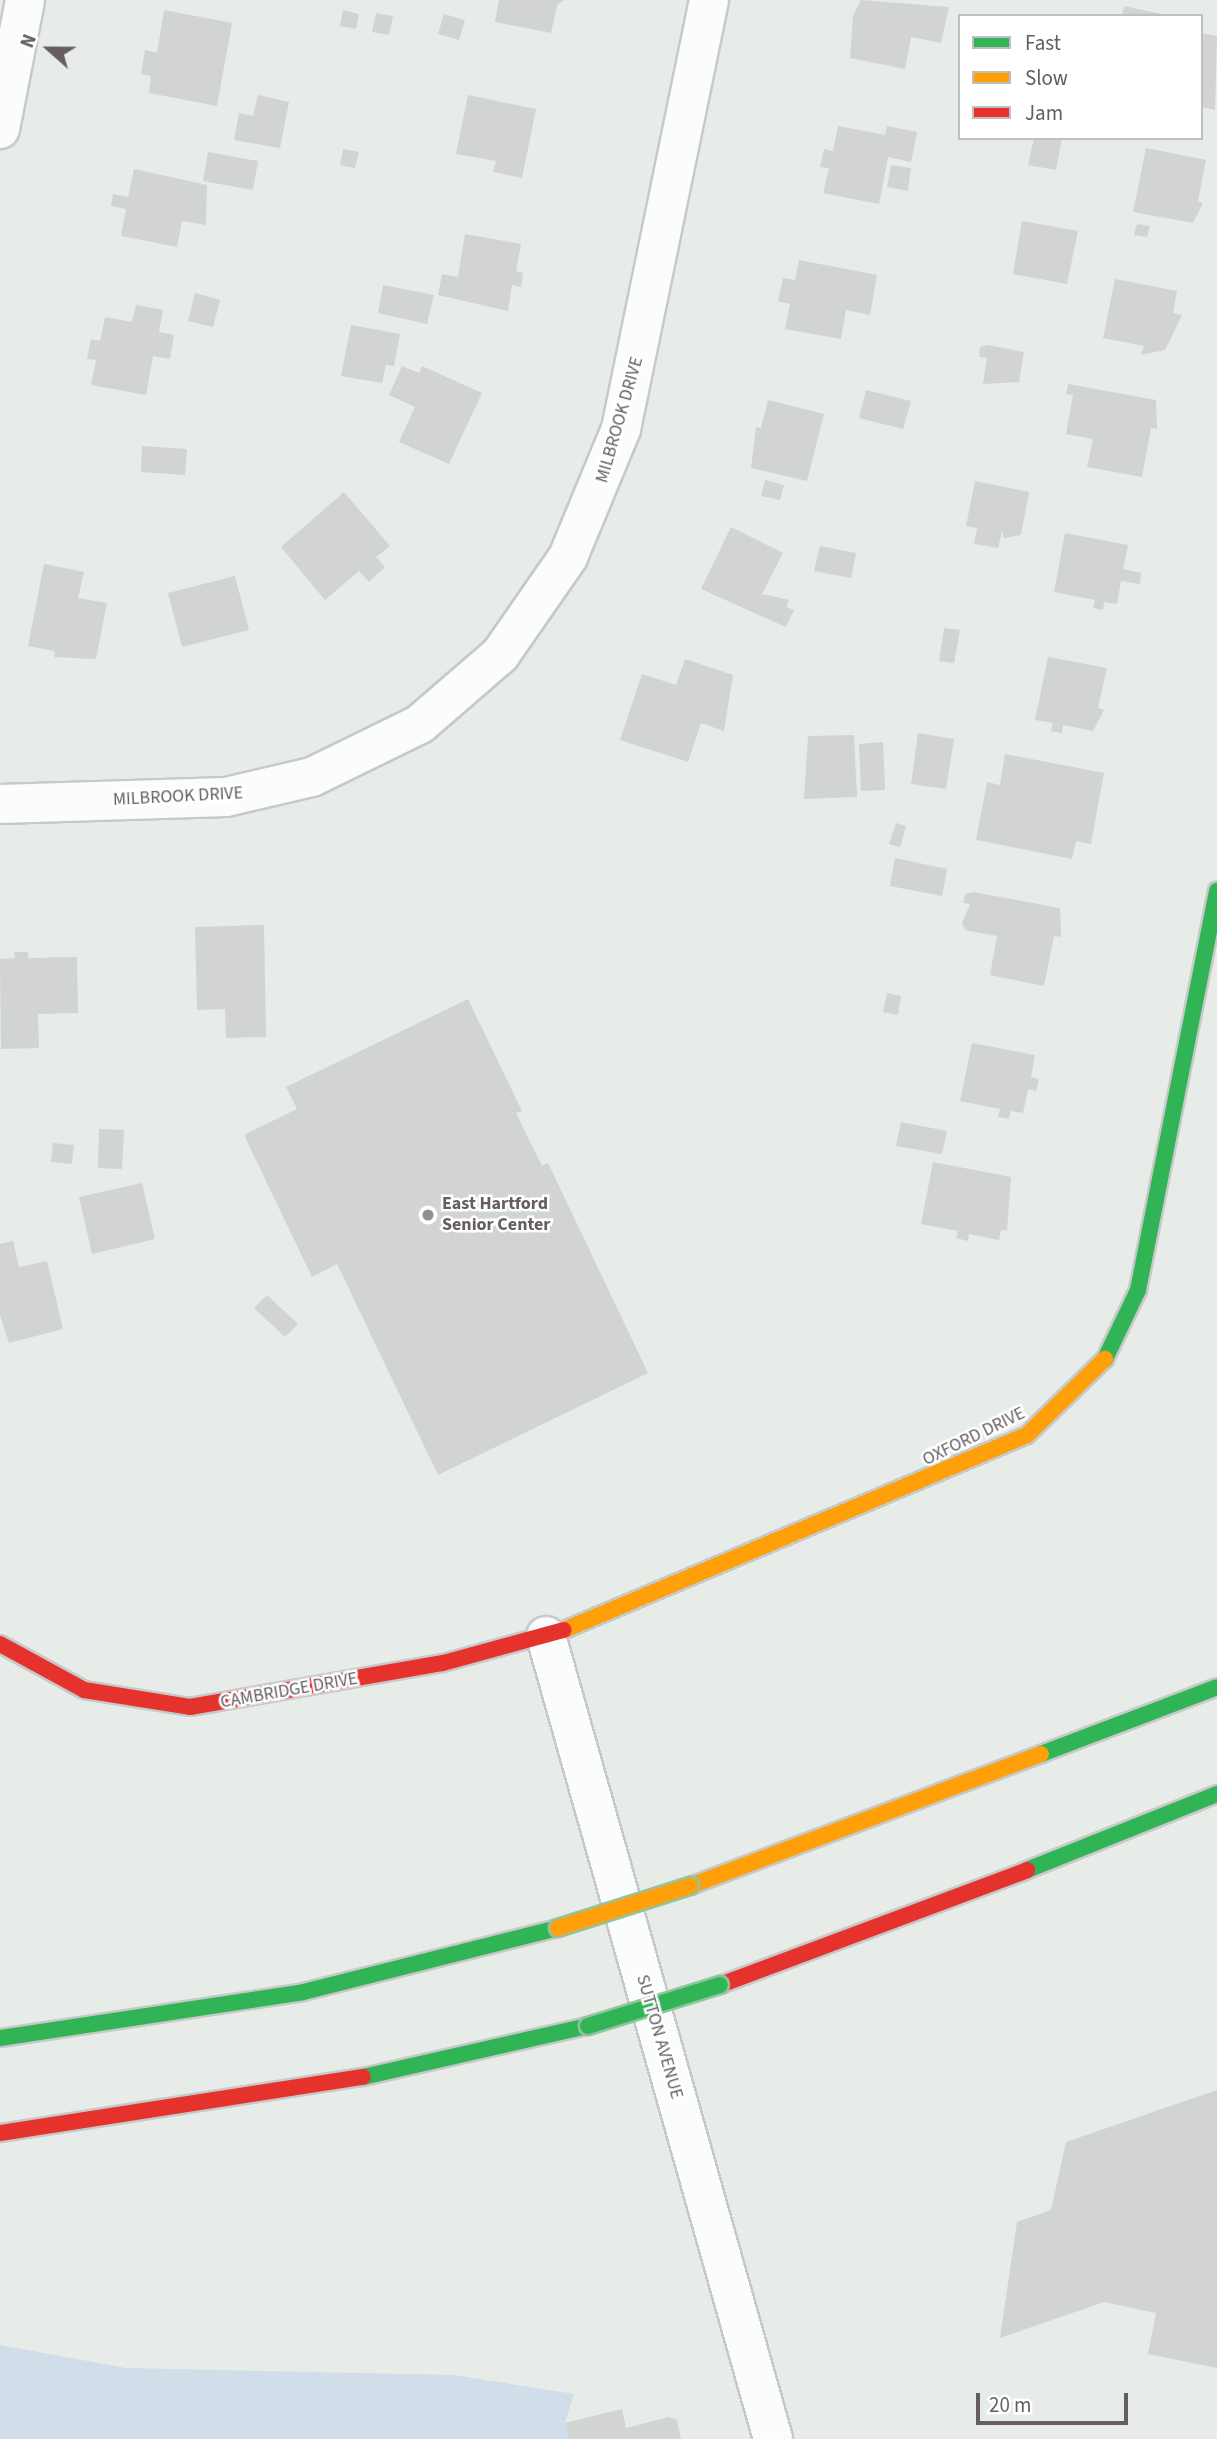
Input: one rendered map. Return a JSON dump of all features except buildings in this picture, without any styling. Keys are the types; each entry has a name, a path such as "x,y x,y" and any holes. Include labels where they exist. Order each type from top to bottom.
{"main road":[{"name":"OXFORD DRIVE","path":"546,1636 962,1467 1027,1435 1077,1396 1115,1345 1138,1290 1217,891"},
{"name":"CAMBRIDGE DRIVE","path":"0,1644 84,1690 190,1707 266,1698 546,1636"},
{"path":"0,2038 276,1997 558,1928 690,1886 1217,1687"},
{"path":"0,2133 297,2092 588,2026 720,1984 919,1914 1217,1794"}],"street":[{"path":"0,129 26,0"},
{"name":"MILBROOK DRIVE","path":"0,804 226,797 312,778 420,724 500,655 568,557 621,429 709,0"},
{"name":"SUTTON AVENUE","path":"546,1636 773,2439"}],"shaded area":[{"path":"0,2345 126,2368 454,2375 574,2394 565,2423 569,2439 0,2439"}],"traffic: fast":[{"path":"1105,1359 1138,1290 1217,891"},
{"path":"1041,1754 1217,1687"},
{"path":"1027,1870 1217,1794"},
{"path":"0,2038 303,1992 558,1928"},
{"path":"588,2026 720,1985"},
{"path":"363,2077 588,2026"}],"traffic: slow":[{"path":"564,1630 1027,1435 1105,1359"},
{"path":"690,1886 1041,1754"},
{"path":"558,1928 690,1886"}],"traffic: jam":[{"path":"0,1644 84,1690 190,1707 443,1663 564,1630"},
{"path":"720,1985 1027,1870"},
{"path":"0,2133 363,2077"}],"place":[{"name":"East Hartford Senior Center","path":"428,1215"}]}
